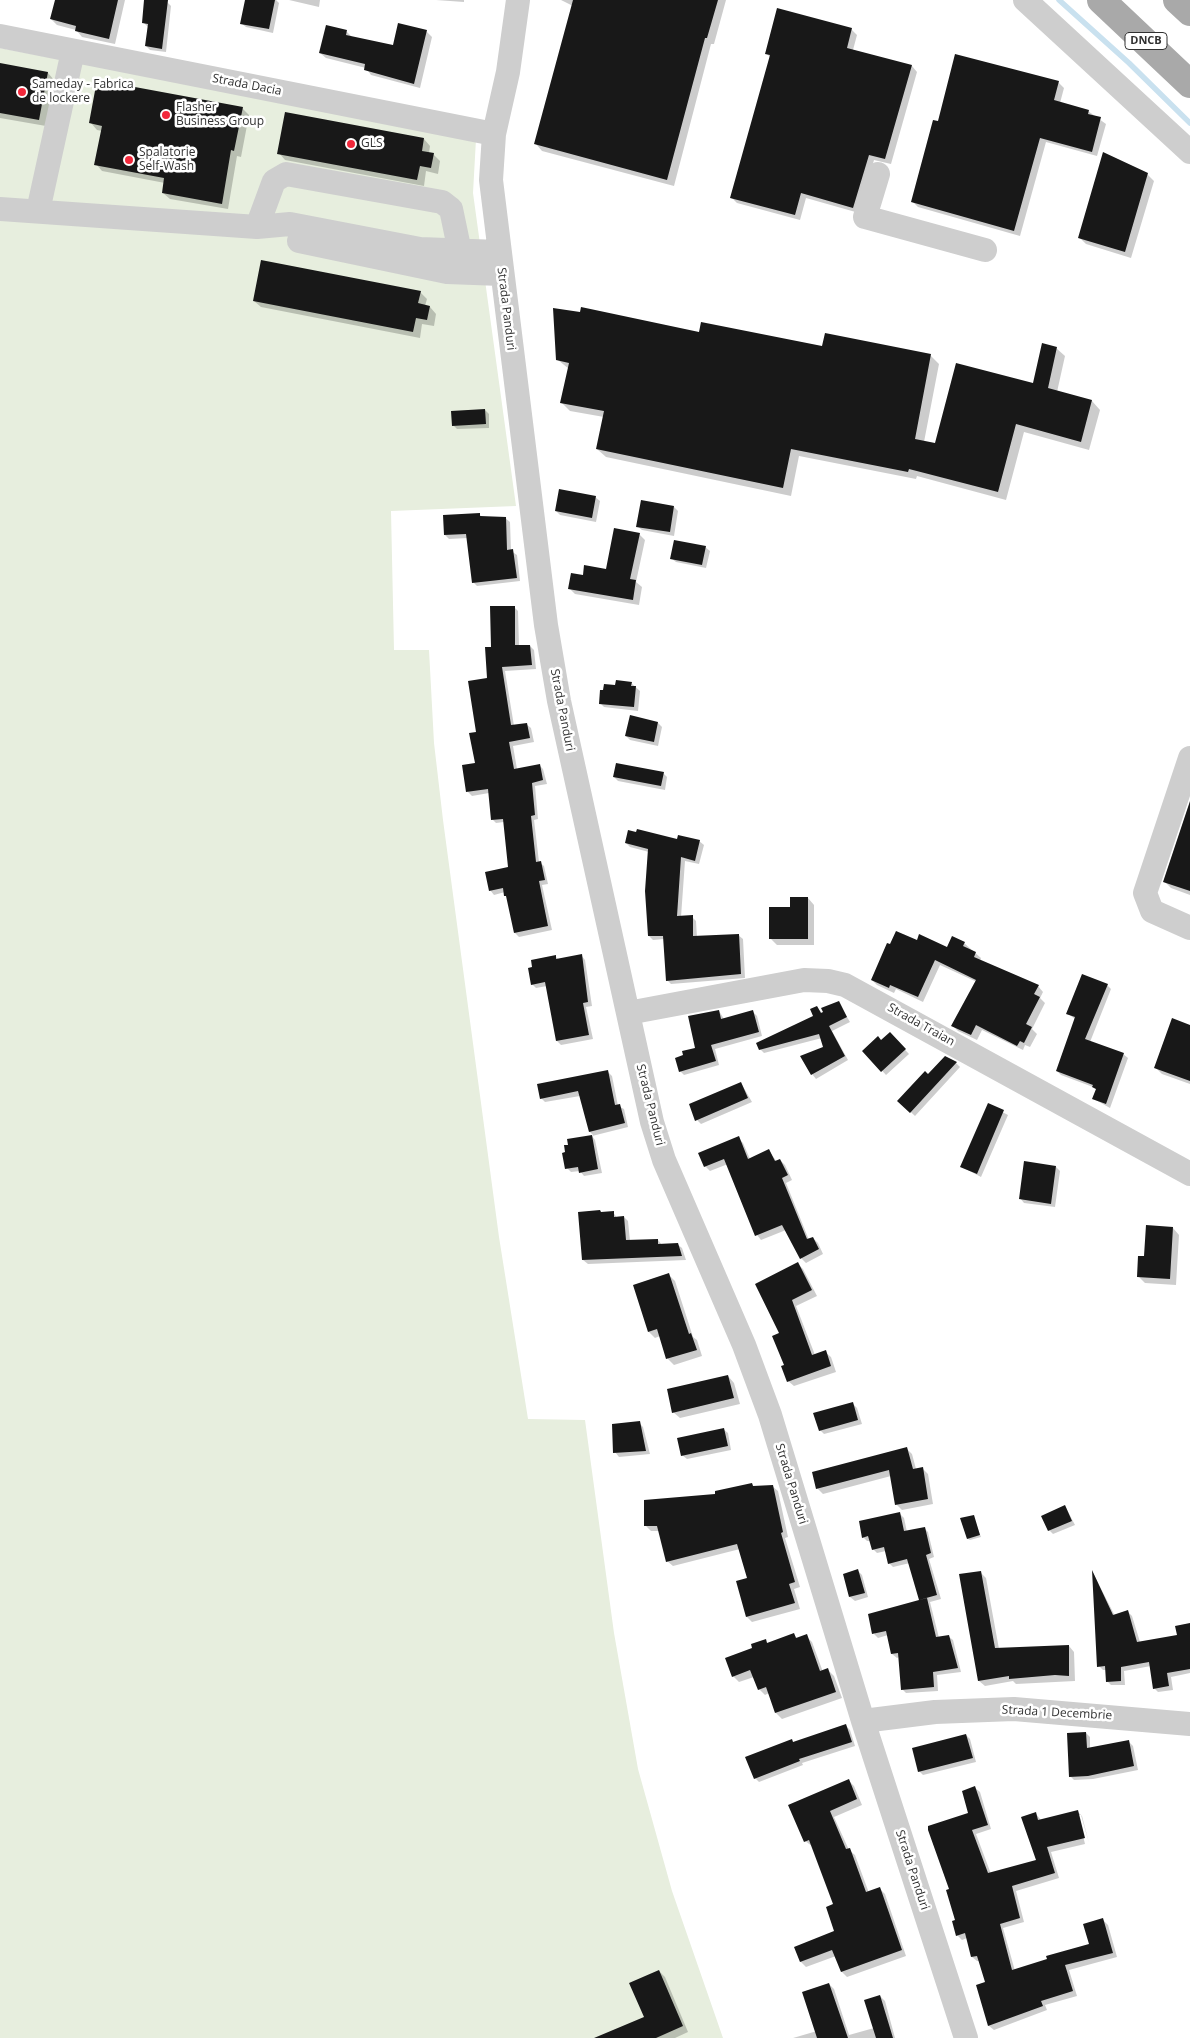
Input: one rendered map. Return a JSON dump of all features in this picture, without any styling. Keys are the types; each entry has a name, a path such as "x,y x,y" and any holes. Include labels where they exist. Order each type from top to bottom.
{"main road":[{"name":"DNCB","path":"1102,0 1190,84"},
{"path":"1177,0 1190,12"}],"street":[{"name":"Strada Panduri","path":"518,0 508,72 494,134 491,180 546,625 559,702 652,1122 664,1160 740,1337 770,1415 864,1721 966,2038"},
{"path":"1025,0 1190,152"},
{"name":"Strada Dacia","path":"0,36 494,134"},
{"path":"38,212 73,51"},
{"path":"257,227 274,182 286,174 442,202 451,209 460,252"},
{"path":"878,174 865,217 985,250"},
{"path":"0,208 257,227 290,224 420,249 460,252 500,263"},
{"path":"257,227 275,236 447,272 500,263"},
{"path":"1190,758 1145,893 1152,911 1190,928"},
{"name":"Strada Traian","path":"628,1013 804,980 828,981 845,985 1190,1174"},
{"name":"Strada 1 Decembrie","path":"864,1721 935,1712 1014,1709 1190,1724"}],"green space":[{"path":"0,48 476,139 473,193 516,506 391,511 394,650 429,650 434,743 443,820 499,1237 528,1419 585,1420 614,1633 638,1769 672,1891 723,2038 0,2038"}],"building":[{"path":"55,0 118,0 109,39 75,31 76,26 50,19"},
{"path":"144,0 168,0 162,49 145,46 148,24 142,23"},
{"path":"245,0 275,0 269,29 240,24"},
{"path":"573,0 718,0 707,38 705,38 667,180 534,144"},
{"path":"777,8 852,28 847,48 912,65 885,159 869,155 853,208 801,193 795,215 730,198 770,55 765,54"},
{"path":"398,23 427,30 414,84 364,70 365,64 319,53 326,25 347,30 346,35 393,45"},
{"path":"955,54 1059,81 1054,100 1089,110 1088,114 1101,117 1092,152 1040,138 1014,231 911,202 933,120 938,121"},
{"name":"Sameday - Fabrica de lockere","path":"0,63 48,72 39,120 0,113"},
{"path":"97,80 243,107 234,151 231,150 222,204 162,193 164,178 94,165 102,126 89,123"},
{"name":"GLS","path":"285,112 424,138 422,151 434,153 431,168 420,166 417,180 277,154"},
{"path":"1103,152 1148,173 1125,252 1078,238"},
{"path":"261,260 421,291 418,303 430,306 427,320 416,318 413,332 253,301"},
{"path":"581,307 699,332 701,322 822,346 825,333 931,354 915,439 935,443 956,363 1033,383 1042,343 1057,347 1048,388 1092,400 1081,442 1016,424 998,492 909,469 908,472 791,449 783,488 596,449 604,411 560,403 569,363 556,360 553,308 580,312"},
{"path":"485,409 486,424 452,426 451,411"},
{"path":"559,489 596,496 592,518 555,511"},
{"path":"641,500 674,506 670,532 636,527"},
{"path":"480,513 480,516 506,517 507,550 513,549 517,578 472,583 466,534 444,535 443,515"},
{"path":"614,528 640,533 630,579 636,580 633,600 568,589 571,573 583,575 584,565 606,569"},
{"path":"674,540 706,546 702,565 670,559"},
{"path":"490,606 515,606 515,645 530,645 532,665 502,667 511,725 527,723 530,738 509,742 514,769 540,764 543,780 532,783 535,815 531,816 536,862 541,861 545,880 539,881 548,926 514,933 503,888 489,891 485,872 508,867 503,819 491,820 488,789 466,792 462,765 475,763 469,733 476,732 468,681 487,678 485,647 491,647"},
{"path":"616,680 632,682 631,686 636,686 634,707 599,704 600,690 603,690 604,684 615,685"},
{"path":"630,715 658,722 654,742 625,736"},
{"path":"616,763 664,772 661,786 613,777"},
{"path":"1190,801 1190,891 1163,882"},
{"path":"637,829 677,839 678,835 700,840 695,861 681,857 677,916 693,915 693,936 739,934 741,974 666,981 663,936 648,936 645,891 648,849 625,843 628,830 636,832"},
{"path":"790,897 808,897 808,939 769,939 769,907 790,907"},
{"path":"896,931 917,940 919,934 947,947 952,936 965,942 963,946 976,952 974,957 1039,985 1034,994 1040,997 1026,1024 1032,1027 1024,1043 1020,1041 1017,1046 976,1025 971,1035 951,1026 976,980 935,960 918,997 890,985 889,988 871,980 887,943 890,944"},
{"path":"582,954 588,1002 583,1003 589,1035 556,1041 545,982 531,985 528,968 532,967 531,960 556,955 556,959"},
{"path":"1082,974 1108,984 1085,1039 1124,1053 1106,1104 1092,1099 1096,1089 1092,1087 1093,1085 1056,1071 1075,1017 1066,1014"},
{"path":"839,1001 847,1017 829,1026 845,1056 811,1075 800,1056 823,1047 819,1034 759,1050 756,1043 813,1016 810,1009 817,1006 821,1013 823,1012 821,1008"},
{"path":"719,1010 721,1019 753,1010 759,1032 711,1045 716,1061 679,1072 675,1058 683,1055 682,1051 695,1048 688,1016"},
{"path":"1172,1018 1190,1025 1190,1081 1154,1068"},
{"path":"890,1032 906,1049 881,1072 862,1051 878,1036 881,1040"},
{"path":"945,1056 957,1062 910,1113 897,1101 925,1071 928,1074"},
{"path":"608,1070 615,1105 620,1104 625,1123 589,1132 578,1091 540,1099 537,1084"},
{"path":"741,1082 748,1098 695,1121 689,1104"},
{"path":"988,1103 1004,1110 977,1174 960,1167"},
{"path":"592,1135 598,1169 579,1173 578,1167 565,1169 562,1153 565,1152 564,1145 568,1145 567,1139"},
{"path":"739,1136 748,1159 769,1149 775,1161 780,1159 788,1175 782,1178 807,1239 813,1237 819,1249 800,1259 782,1225 755,1236 724,1159 704,1167 698,1153"},
{"path":"1024,1161 1056,1166 1051,1204 1019,1199"},
{"path":"600,1210 601,1212 614,1211 614,1217 624,1216 626,1240 658,1239 658,1244 678,1243 682,1256 582,1260 578,1212"},
{"path":"1146,1225 1173,1227 1170,1279 1137,1277 1138,1256 1144,1256"},
{"path":"798,1262 812,1290 792,1300 812,1355 826,1350 831,1366 787,1382 781,1366 784,1365 772,1336 779,1333 755,1284"},
{"path":"669,1273 689,1334 691,1333 697,1350 666,1359 657,1329 648,1332 633,1285"},
{"path":"728,1375 734,1398 672,1413 667,1389"},
{"path":"853,1402 858,1420 819,1431 813,1413"},
{"path":"640,1421 646,1451 613,1453 612,1424"},
{"path":"724,1428 728,1446 681,1456 677,1438"},
{"path":"907,1447 913,1469 923,1467 928,1499 895,1505 889,1470 816,1489 812,1472"},
{"path":"752,1483 753,1486 773,1485 783,1532 781,1533 795,1582 789,1584 795,1603 746,1617 736,1581 747,1578 737,1544 666,1562 657,1526 644,1526 644,1500 715,1494 715,1491"},
{"path":"1065,1505 1072,1521 1048,1531 1041,1516"},
{"path":"900,1512 904,1531 925,1527 931,1553 926,1555 937,1595 919,1600 907,1559 888,1564 884,1547 872,1550 868,1536 862,1538 859,1521"},
{"path":"974,1515 980,1535 967,1539 960,1518"},
{"path":"858,1569 865,1593 849,1597 843,1574"},
{"path":"1092,1570 1113,1615 1128,1610 1137,1642 1177,1635 1175,1626 1190,1623 1190,1669 1167,1673 1169,1686 1153,1689 1149,1662 1121,1667 1121,1681 1106,1682 1105,1666 1097,1667"},
{"path":"981,1571 995,1648 1069,1645 1069,1676 1055,1675 1009,1679 1009,1676 978,1681 959,1574"},
{"path":"927,1598 936,1637 949,1635 958,1668 933,1672 934,1687 901,1690 898,1653 891,1654 886,1631 872,1634 868,1614"},
{"path":"794,1633 796,1638 807,1634 820,1671 828,1668 836,1692 775,1713 766,1687 758,1690 750,1670 732,1677 725,1658 752,1648 751,1644 766,1639 767,1643"},
{"path":"846,1724 852,1742 799,1759 800,1761 754,1779 745,1757 792,1739 793,1742"},
{"path":"1086,1732 1087,1748 1129,1740 1134,1766 1088,1776 1069,1777 1067,1733"},
{"path":"966,1734 973,1758 918,1772 912,1748"},
{"path":"849,1779 857,1799 830,1811 846,1849 850,1848 866,1892 880,1887 902,1950 841,1972 832,1950 800,1962 794,1947 834,1931 826,1907 833,1904 809,1840 804,1842 788,1805"},
{"path":"975,1786 988,1825 972,1830 988,1873 1036,1860 1021,1817 1036,1812 1038,1820 1078,1810 1085,1838 1047,1847 1055,1873 1012,1886 1020,1918 1000,1924 1012,1970 1047,1959 1046,1956 1089,1944 1083,1924 1103,1918 1113,1953 1065,1965 1073,1991 1041,2001 1043,2006 988,2026 976,1985 985,1982 977,1956 971,1957 965,1933 956,1936 952,1921 955,1920 946,1890 949,1889 928,1830 928,1826 968,1813 962,1791"},
{"path":"659,1970 683,2026 656,2038 594,2038 644,2017 629,1983"},
{"path":"829,1983 848,2038 817,2038 802,1992"},
{"path":"880,1995 893,2038 876,2038 864,2000"}],"waterway":[{"path":"1059,0 1129,63 1190,123"}],"place":[{"name":"Sameday - Fabrica de lockere","path":"22,92"},
{"name":"Flasher Business Group","path":"166,115"},
{"name":"GLS","path":"351,144"},
{"name":"Spalatorie Self-Wash","path":"129,160"}]}
